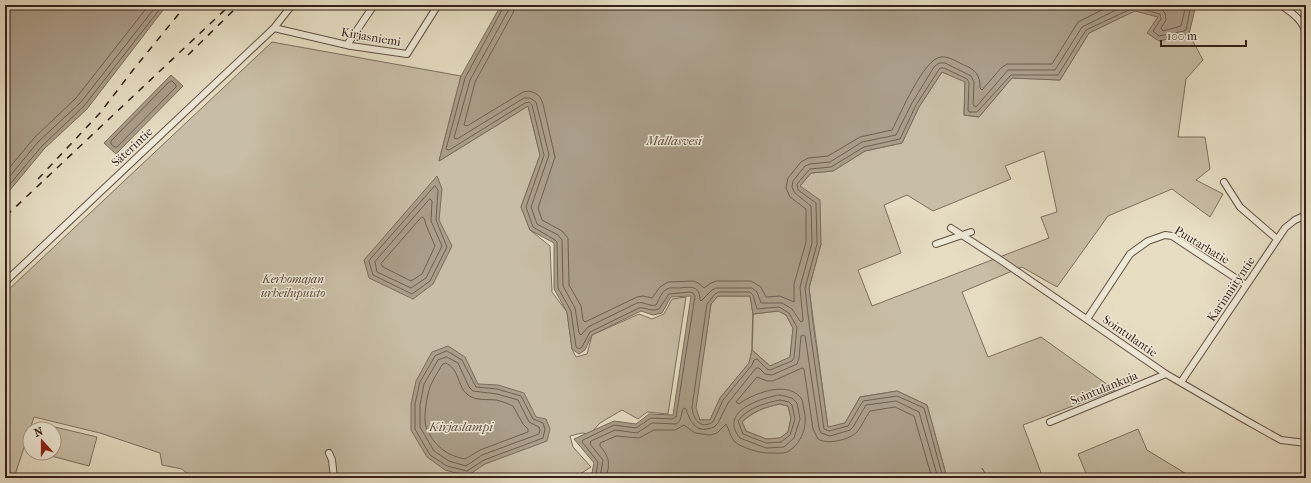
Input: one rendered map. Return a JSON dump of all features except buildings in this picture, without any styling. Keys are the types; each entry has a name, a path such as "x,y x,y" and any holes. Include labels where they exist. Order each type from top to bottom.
{"street":[{"name":"Säterintie","path":"5,282 274,28 292,5"},
{"path":"347,45 374,5"},
{"name":"Kirjasniemi","path":"274,28 347,45 407,54 438,5"},
{"path":"1281,5 1297,17 1304,25 1306,33"},
{"path":"1224,182 1240,207 1277,239"},
{"name":"Karinniityntie","path":"1181,382 1285,228 1295,220 1306,215"},
{"name":"Sointulantie","path":"951,228 1002,261 1166,374 1282,440 1306,443"},
{"path":"936,244 971,232"},
{"name":"Puutarhatie","path":"1087,319 1130,254 1148,240 1165,235 1172,236 1246,286"},
{"name":"Sointulankuja","path":"1050,422 1166,374"},
{"path":"330,453 334,478"}],"green space":[{"path":"1135,10 1158,17 1159,41 1189,34 1203,60 1186,79 1178,137 1205,137 1210,169 1196,180 1223,194 1210,217 1172,189 1108,216 1057,287 1022,267 962,292 988,357 1041,337 1115,390 1023,425 1043,478 988,478 982,468 987,478 947,478 927,405 897,391 860,397 845,423 828,428 809,288 821,244 800,186 811,173 833,171 865,151 902,143 919,107 942,72 965,81 964,115 979,117 1012,78 1060,80 1089,33","holes":["1044,151 1057,212 1041,217 1049,238 872,306 858,270 901,253 884,205 907,195 933,211 1011,179 1005,166"]},
{"name":"Kerhomajan urheilupuisto","path":"272,42 461,76 439,161 528,106 540,155 521,207 530,230 550,246 552,292 567,312 572,349 576,357 587,354 592,335 639,314 652,319 664,314 672,299 686,297 668,414 647,412 638,419 622,410 600,423 590,434 582,433 570,436 573,447 591,467 574,478 373,478 370,474 327,478 193,478 182,469 162,465 160,453 100,433 62,424 62,421 50,421 34,417 33,421 22,421 22,454 14,478 5,478 5,293"},
{"path":"718,296 750,296 753,314 779,311 786,315 793,328 790,358 770,366 752,350 749,363 720,398 710,420 700,420 695,408 711,304"},
{"path":"780,404 788,406 791,418 788,432 780,438 766,439 746,431 742,422 746,418 760,410"},
{"path":"62,429 97,437 89,466 62,459"},
{"path":"1138,429 1147,450 1193,478 1088,478 1078,454"}],"water":[{"path":"5,5 167,5 87,109 45,148 5,196"},
{"name":"Mallasvesi","path":"501,5 1196,5 1189,34 1159,41 1147,33 1158,17 1135,11 1089,33 1060,80 1012,78 979,117 964,115 965,82 942,72 919,107 902,143 865,151 833,171 811,173 800,186 820,200 821,244 809,288 828,427 845,423 860,397 897,391 927,405 947,478 584,478 592,473 594,463 574,439 614,421 636,424 649,414 673,415 691,296 671,297 662,313 653,315 641,311 592,335 585,350 579,354 572,349 567,312 554,289 554,243 530,230 521,207 540,155 528,106 439,161 461,76","holes":["718,296 750,296 753,314 778,311 786,315 793,328 790,357 770,366 752,350 749,363 720,398 710,420 700,420 696,408 711,304","780,404 788,406 791,418 788,432 780,438 766,439 746,431 742,422 746,418 760,410"]},
{"path":"171,75 183,86 116,154 104,143"},
{"path":"437,176 442,189 439,220 452,246 433,284 413,299 369,278 364,260"},
{"name":"Kirjaslampi","path":"448,346 465,357 478,384 498,385 524,393 536,417 546,419 550,429 547,441 485,464 467,476 445,470 427,457 411,430 411,404 416,381 432,352"}],"waterway":[{"path":"752,350 753,314"}],"railway":[{"path":"38,179 100,113 186,5"},
{"path":"6,216 230,5"},
{"path":"188,55 239,5"}]}
